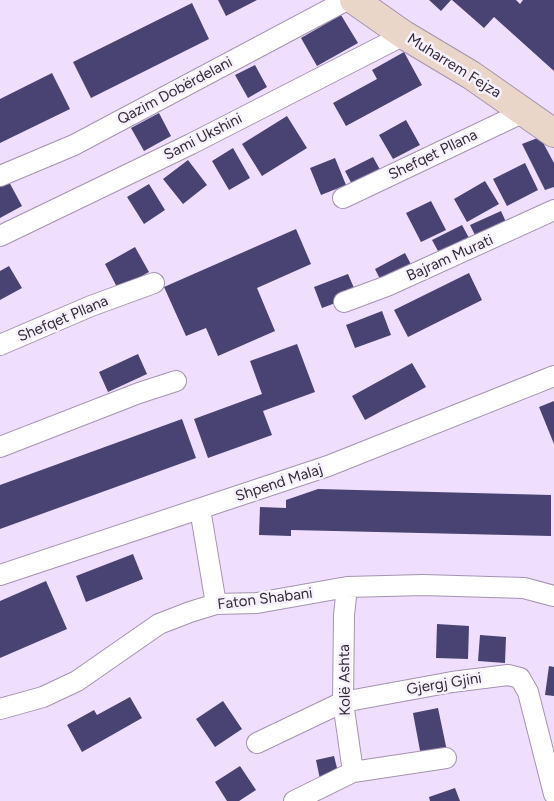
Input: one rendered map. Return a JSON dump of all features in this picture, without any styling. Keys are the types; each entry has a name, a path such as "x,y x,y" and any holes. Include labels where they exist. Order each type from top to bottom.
{"street":[{"name":"Qazim Dobërdelani","path":"0,176 74,145 347,0"},
{"name":"Muharrem Fejza","path":"354,0 404,35 471,76 554,133"},
{"name":"Sami Ukshini","path":"0,236 190,144 404,35"},
{"name":"Shefqet Pllana","path":"343,198 524,112"},
{"name":"Bajram Murati","path":"344,302 388,286 554,210"},
{"name":"Shefqet Pllana","path":"0,345 92,306 154,283"},
{"name":"Shpend Malaj","path":"0,575 328,466 554,376"},
{"path":"0,447 139,392 176,381"},
{"path":"200,509 216,604"},
{"name":"Faton Shabani","path":"0,709 43,697 78,681 159,624 216,604 257,603 347,587 423,585 524,588 554,596"},
{"name":"Kolë Ashta","path":"347,587 344,615 343,702 353,772"},
{"name":"Gjergj Gjini","path":"257,744 343,702 452,682 508,675 520,678 528,692 554,794"},
{"path":"294,801 353,772 446,758"}],"building":[{"path":"218,0 257,0 226,16"},
{"path":"429,0 451,0 441,11"},
{"path":"452,0 516,0 520,4 523,0 554,0 554,71 494,17 484,28"},
{"path":"192,3 209,39 91,98 73,62"},
{"path":"341,15 358,43 317,66 301,38"},
{"path":"404,52 422,85 346,126 333,103 377,79 372,70"},
{"path":"255,65 267,87 248,98 235,75"},
{"path":"52,73 70,109 0,143 0,99"},
{"path":"159,113 171,136 144,151 131,128"},
{"path":"287,116 307,148 262,176 242,144"},
{"path":"406,120 420,145 393,159 379,135"},
{"path":"540,137 554,163 554,187 545,190 522,144"},
{"path":"233,148 250,178 229,190 212,161"},
{"path":"373,157 383,175 355,190 345,171"},
{"path":"335,158 346,185 321,195 310,168"},
{"path":"188,160 207,185 183,204 163,179"},
{"path":"525,163 538,190 507,206 493,179"},
{"path":"8,180 22,206 0,218 0,185"},
{"path":"485,181 499,204 467,222 454,199"},
{"path":"149,184 165,210 144,224 127,197"},
{"path":"431,201 446,230 421,242 406,213"},
{"path":"501,211 510,231 480,245 470,225"},
{"path":"462,225 474,247 444,262 432,240"},
{"path":"296,229 311,264 257,288 275,331 218,356 206,328 186,336 164,287"},
{"path":"135,247 149,272 118,289 105,264"},
{"path":"405,253 416,274 385,289 375,269"},
{"path":"9,266 22,288 0,300 0,271"},
{"path":"469,273 482,300 408,337 394,310"},
{"path":"348,274 357,295 322,308 314,287"},
{"path":"382,311 391,335 355,348 346,325"},
{"path":"297,344 315,392 263,411 272,435 208,458 194,419 262,394 250,361"},
{"path":"138,354 147,374 108,392 99,372"},
{"path":"412,363 426,387 365,420 352,396"},
{"path":"554,401 554,444 539,407"},
{"path":"182,419 196,458 0,529 0,485"},
{"path":"318,489 551,495 551,536 291,530 291,536 259,535 260,507 286,508 286,500"},
{"path":"133,554 143,579 86,602 76,576"},
{"path":"46,581 67,629 0,658 0,601"},
{"path":"437,624 469,626 468,659 436,658"},
{"path":"480,635 506,637 505,663 478,661"},
{"path":"549,666 554,667 554,696 545,695"},
{"path":"130,697 142,718 82,752 67,725 94,710 97,715"},
{"path":"223,701 242,729 215,747 196,719"},
{"path":"438,708 447,751 421,756 413,713"},
{"path":"334,756 340,780 321,784 316,760"},
{"path":"240,766 256,790 239,801 227,801 215,782"},
{"path":"455,788 460,801 430,801 429,797"}]}
